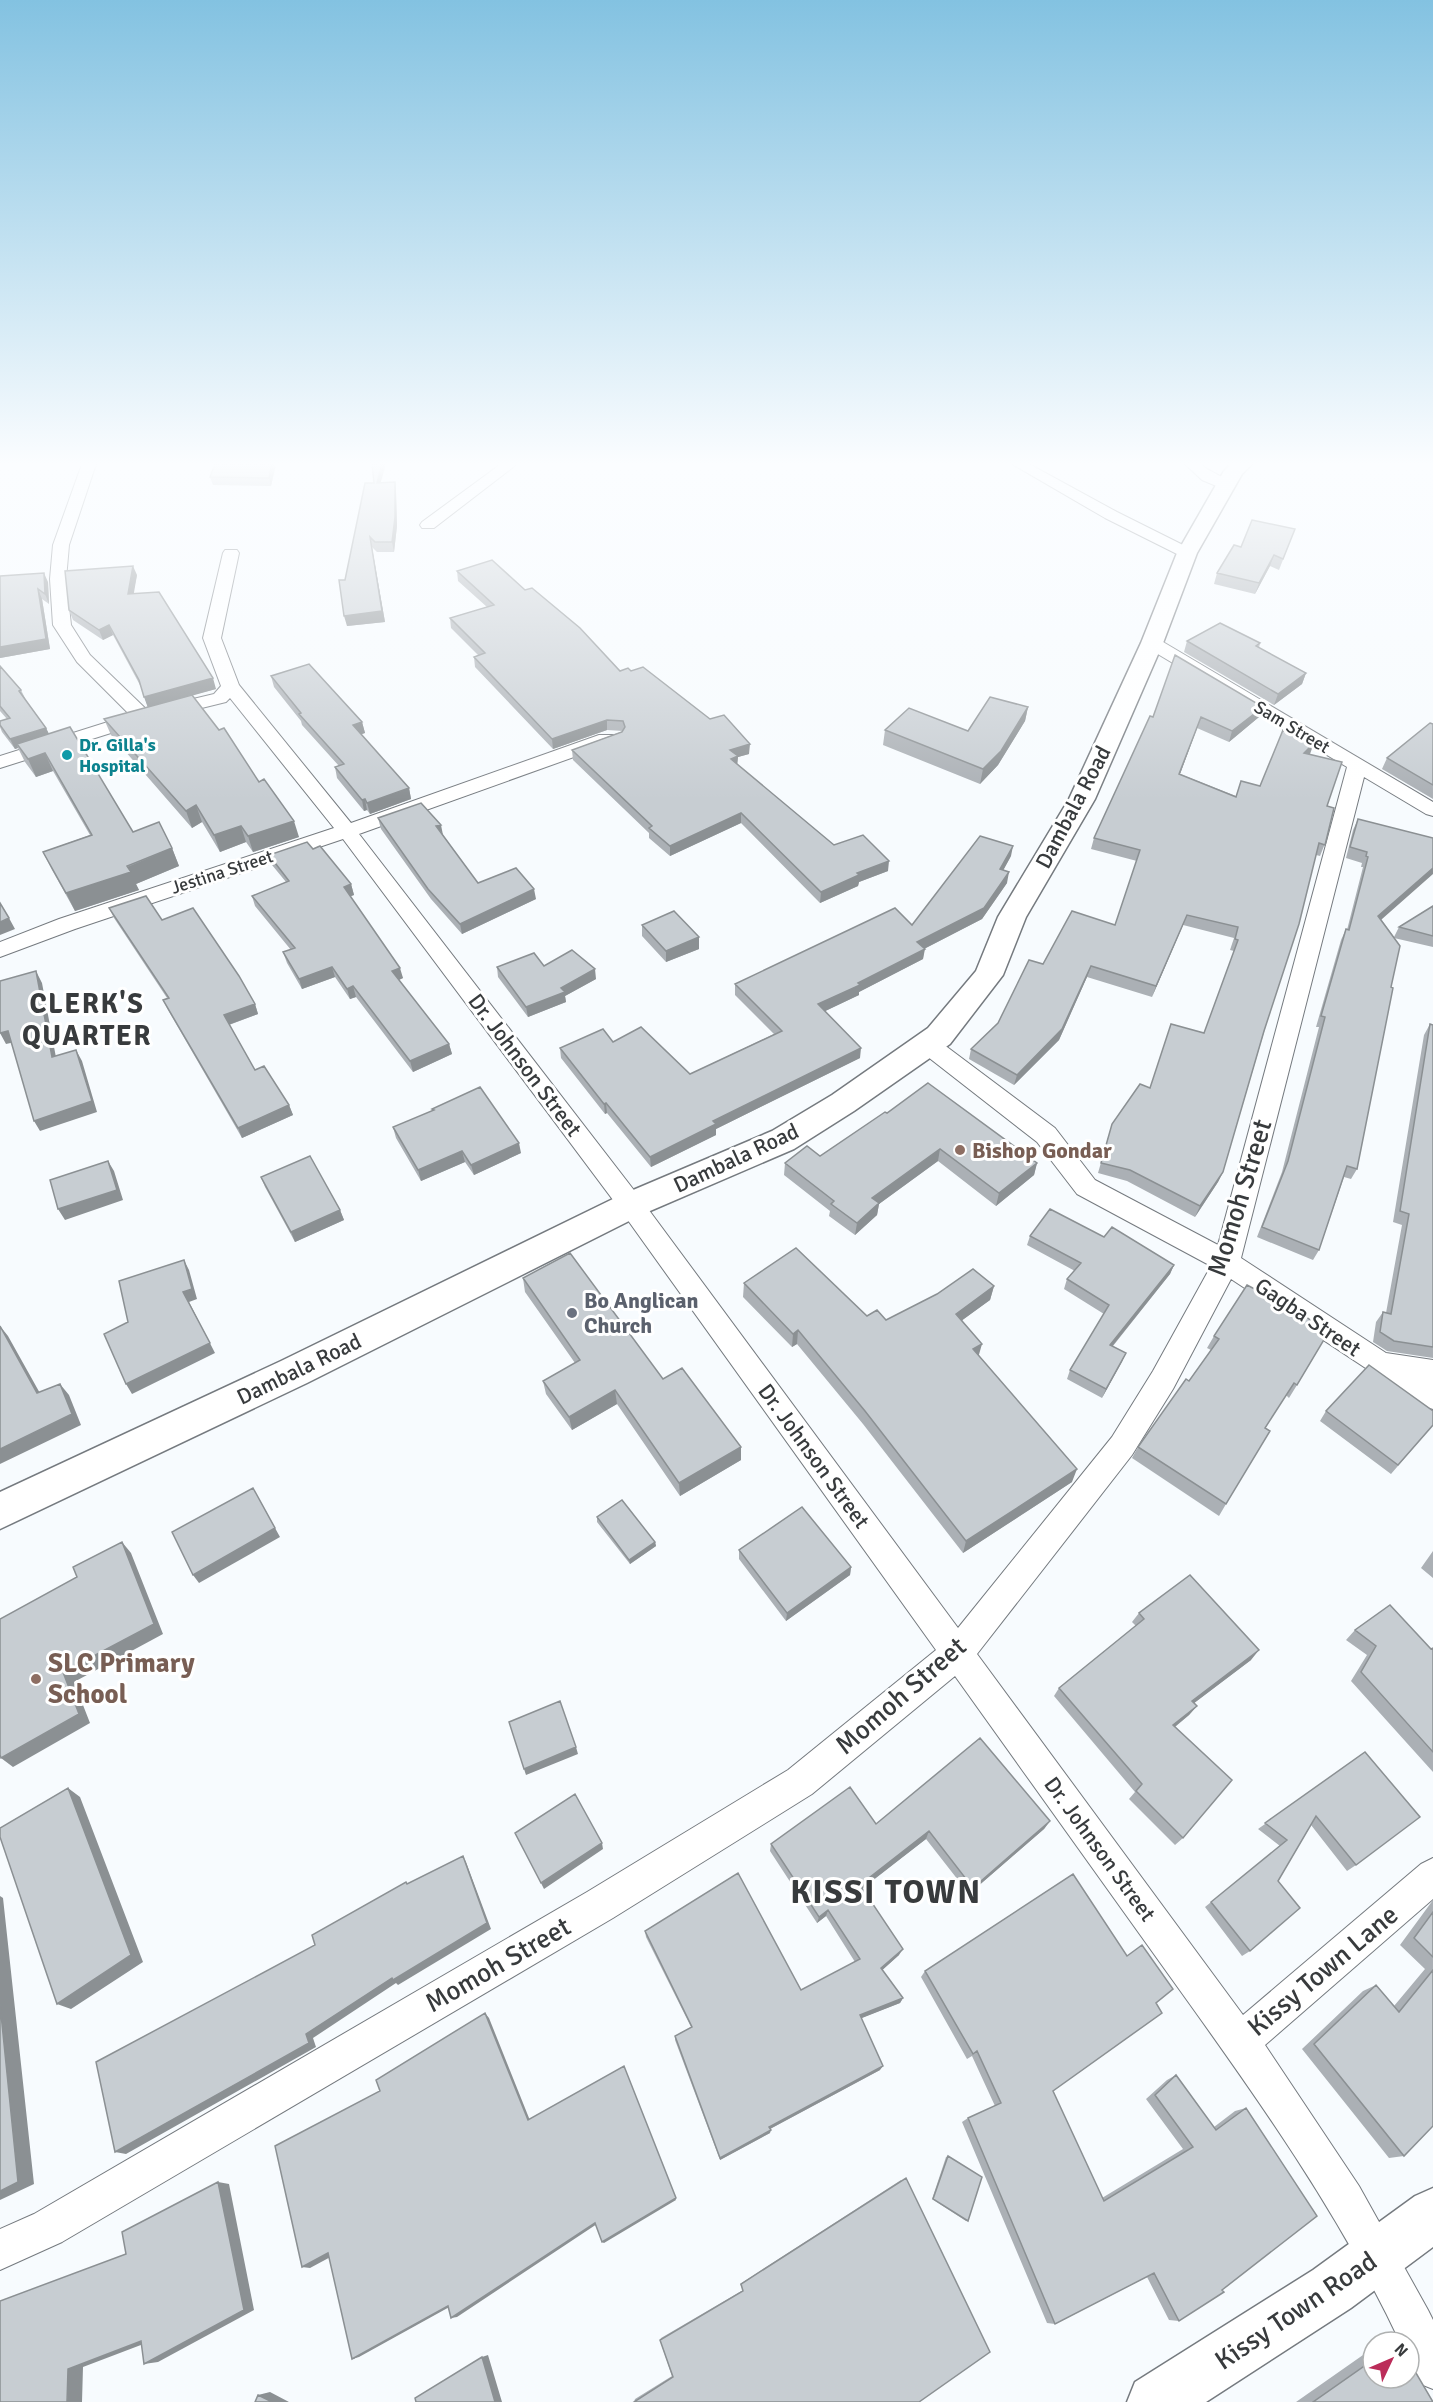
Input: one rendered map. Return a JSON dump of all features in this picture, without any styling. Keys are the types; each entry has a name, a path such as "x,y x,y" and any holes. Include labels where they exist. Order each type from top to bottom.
{"street":[{"path":"58,576 62,625 83,658 143,717"},
{"name":"Dr. Johnson Street","path":"226,576 212,638 230,686 347,831 631,1205 1240,2042 1301,2132 1378,2258 1433,2368"},
{"name":"Dambala Road","path":"0,1511 294,1372 631,1205 783,1140 843,1103 939,1036 989,975 1012,917 1082,799 1152,644 1178,576"},
{"name":"Sam Street","path":"1152,644 1433,810"},
{"path":"0,762 143,717 220,698 230,686"},
{"name":"Jestina Street","path":"0,950 67,924 347,831 615,736"},
{"name":"Momoh Street","path":"0,2250 48,2228 120,2186 600,1905 800,1782 958,1653 1122,1446 1163,1380 1227,1262 1357,766"},
{"name":"Gagba Street","path":"927,1044 1046,1135 1086,1187 1227,1262 1433,1397"},
{"path":"1375,1361 1433,1372"},
{"name":"Kissy Town Lane","path":"1240,2042 1416,1893 1433,1876"},
{"name":"Kissy Town Road","path":"1155,2402 1229,2357 1378,2258 1433,2214"}],"building":[{"path":"0,576 44,576 45,594 38,589 46,639 0,647"},
{"path":"66,576 131,576 128,594 159,592 213,678 144,697 139,680 109,625 99,630 69,610"},
{"path":"346,576 376,576 382,611 344,616 339,580 345,580"},
{"path":"463,576 510,576 525,590 532,588 580,628 620,671 628,668 631,671 643,667 710,719 724,715 750,744 730,750 738,756 731,759 834,845 863,835 889,861 857,873 859,875 821,892 741,813 670,846 649,828 652,826 572,750 622,732 625,727 623,721 607,720 552,739 474,657 485,653 450,618 494,605"},
{"path":"1230,576 1263,576 1259,583"},
{"path":"1220,623 1260,643 1256,646 1306,673 1278,694 1187,641"},
{"path":"1175,655 1263,707 1232,731 1201,717 1179,774 1236,797 1241,781 1260,786 1283,730 1314,743 1304,753 1342,762 1327,806 1334,808 1325,845 1319,843 1299,924 1264,1031 1223,1172 1200,1206 1130,1170 1101,1163 1112,1124 1140,1084 1150,1088 1171,1024 1204,1033 1238,940 1235,939 1238,927 1187,915 1156,986 1091,966 1062,1029 1017,1075 971,1049 998,1023 1029,960 1043,964 1072,911 1115,925 1140,850 1094,838 1150,716 1153,717"},
{"path":"309,664 362,722 353,725 409,788 367,803 335,767 344,764 299,714 301,713 271,676"},
{"path":"0,666 21,690 19,691 46,728 10,739 0,725 0,721 10,718 0,706"},
{"path":"192,695 219,730 224,728 259,782 264,779 294,821 248,836 241,826 214,835 196,805 186,811 104,719"},
{"path":"990,697 1028,707 1001,751 983,769 885,730 909,708 968,731"},
{"path":"1430,723 1433,724 1433,785 1387,758"},
{"path":"70,727 133,832 159,822 172,848 127,866 131,872 66,893 43,852 92,835 45,753 28,759 17,744"},
{"path":"421,803 441,825 436,826 478,883 516,868 534,889 460,924 428,889 378,818"},
{"path":"1358,819 1433,838 1433,868 1378,916 1400,946 1391,987 1393,988 1357,1169 1347,1166 1319,1250 1262,1227 1288,1161 1325,1017 1321,1016 1346,929 1349,930 1368,857 1367,852 1350,847"},
{"path":"980,836 1013,846 1000,869 1009,872 984,908 917,942 925,949 858,983 860,985 818,1004 861,1048 713,1121 716,1124 650,1157 560,1048 603,1029 613,1042 641,1027 690,1074 782,1031 735,984 895,908 912,925"},
{"path":"307,842 313,849 320,846 351,884 344,887 400,968 392,971 449,1044 410,1061 353,986 347,989 332,967 299,979 283,952 295,948 252,896 289,881 269,855"},
{"path":"146,896 162,920 193,908 255,1004 224,1015 255,1070 264,1066 289,1105 238,1128 163,1000 169,998 109,908"},
{"path":"0,903 9,918 0,922"},
{"path":"1433,906 1433,936 1399,927"},
{"path":"674,911 699,937 666,951 642,925"},
{"path":"572,950 595,969 561,988 565,992 526,1007 497,967 534,953 544,966"},
{"path":"36,971 52,1057 76,1050 92,1101 34,1121 8,1031 0,1033 0,981"},
{"path":"1430,1024 1433,1025 1433,1347 1394,1341 1380,1332 1383,1312 1391,1314 1409,1214 1400,1211"},
{"path":"928,1083 1037,1163 999,1193 940,1149 872,1198 879,1203 857,1223 831,1204 834,1201 785,1163 807,1146 820,1156 885,1112 887,1113"},
{"path":"480,1087 519,1143 471,1165 462,1151 418,1170 393,1127"},
{"path":"310,1156 340,1210 291,1232 261,1177"},
{"path":"108,1161 117,1190 58,1209 50,1180"},
{"path":"1050,1209 1104,1237 1112,1227 1174,1265 1110,1345 1126,1353 1106,1389 1070,1370 1109,1305 1067,1279 1081,1263 1030,1236"},
{"path":"796,1248 867,1316 877,1310 886,1320 937,1294 973,1269 994,1286 956,1314 982,1344 973,1349 1077,1469 966,1541 865,1411 798,1330 793,1334 744,1283"},
{"path":"570,1253 663,1379 682,1368 741,1447 679,1483 615,1390 569,1417 543,1381 580,1360 523,1278"},
{"path":"184,1260 192,1289 183,1292 210,1343 126,1384 104,1334 128,1322 119,1281"},
{"path":"1247,1285 1302,1314 1328,1333 1297,1385 1294,1383 1265,1428 1270,1431 1226,1504 1138,1447 1186,1379 1189,1381 1219,1339 1214,1336"},
{"path":"0,1326 37,1393 60,1384 72,1414 0,1449"},
{"path":"1369,1365 1433,1411 1433,1425 1398,1465 1326,1411"},
{"path":"253,1488 275,1528 193,1575 172,1532"},
{"path":"622,1500 655,1542 629,1560 597,1517"},
{"path":"802,1507 851,1567 787,1613 739,1550"},
{"path":"122,1542 154,1624 63,1672 79,1714 1,1758 0,1619 77,1577 73,1567"},
{"path":"1190,1575 1259,1650 1192,1701 1197,1706 1173,1725 1232,1780 1183,1838 1136,1791 1142,1784 1059,1688 1144,1619 1139,1613"},
{"path":"1390,1605 1431,1649 1433,1648 1433,1752 1361,1672 1376,1646 1355,1630"},
{"path":"560,1701 576,1747 524,1769 509,1722"},
{"path":"980,1738 1050,1821 973,1888 929,1831 860,1885 903,1949 881,1968 903,1998 860,2015 883,2066 769,2127 771,2130 720,2158 675,2036 692,2027 645,1931 738,1873 801,1990 860,1959 828,1910 819,1917 771,1844 850,1787 876,1824"},
{"path":"1365,1752 1420,1817 1356,1865 1316,1816 1278,1881 1300,1908 1250,1951 1211,1902 1287,1840 1265,1823"},
{"path":"68,1788 131,1955 57,2004 0,1837 0,1828"},
{"path":"575,1794 602,1843 541,1883 515,1833"},
{"path":"463,1856 487,1923 393,1980 392,1978 306,2034 309,2043 115,2152 96,2062 315,1945 312,1935 406,1882 407,1884"},
{"path":"1073,1874 1127,1956 1142,1945 1173,1989 1156,2003 1162,2013 1053,2091 1104,2201 1193,2147 1155,2095 1176,2075 1216,2130 1246,2108 1317,2216 1222,2290 1224,2292 1179,2321 1154,2273 1055,2324 968,2118 1001,2103 977,2051 973,2054 925,1971"},
{"path":"1433,1912 1433,1957 1414,1938"},
{"path":"1433,1970 1433,2126 1404,2156 1314,2044 1376,1985 1399,2012"},
{"path":"0,2004 18,2182 0,2191"},
{"path":"485,2013 528,2120 624,2066 676,2198 602,2242 595,2223 451,2318 448,2306 352,2359 328,2253 302,2267 275,2146 380,2091 376,2080"},
{"path":"948,2156 982,2177 968,2221 933,2199"},
{"path":"906,2178 990,2352 919,2402 634,2402 673,2377 660,2340 743,2291 741,2284"},
{"path":"218,2182 244,2310 144,2364 141,2341 68,2369 67,2402 0,2402 0,2301 126,2254 122,2232"},
{"path":"482,2357 495,2402 416,2402 415,2398"},
{"path":"1361,2368 1361,2390 1421,2390 1421,2382 1433,2402 1313,2402"},
{"path":"258,2395 272,2402 255,2402"}],"place":[{"name":"Dr. Gilla's Hospital","path":"67,755"},
{"name":"Bishop Gondar","path":"960,1150"},
{"name":"Bo Anglican Church","path":"572,1313"},
{"name":"SLC Primary School","path":"36,1679"}],"district":[{"name":"CLERK'S QUARTER","path":"87,1020"},
{"name":"KISSI TOWN","path":"886,1892"}]}
